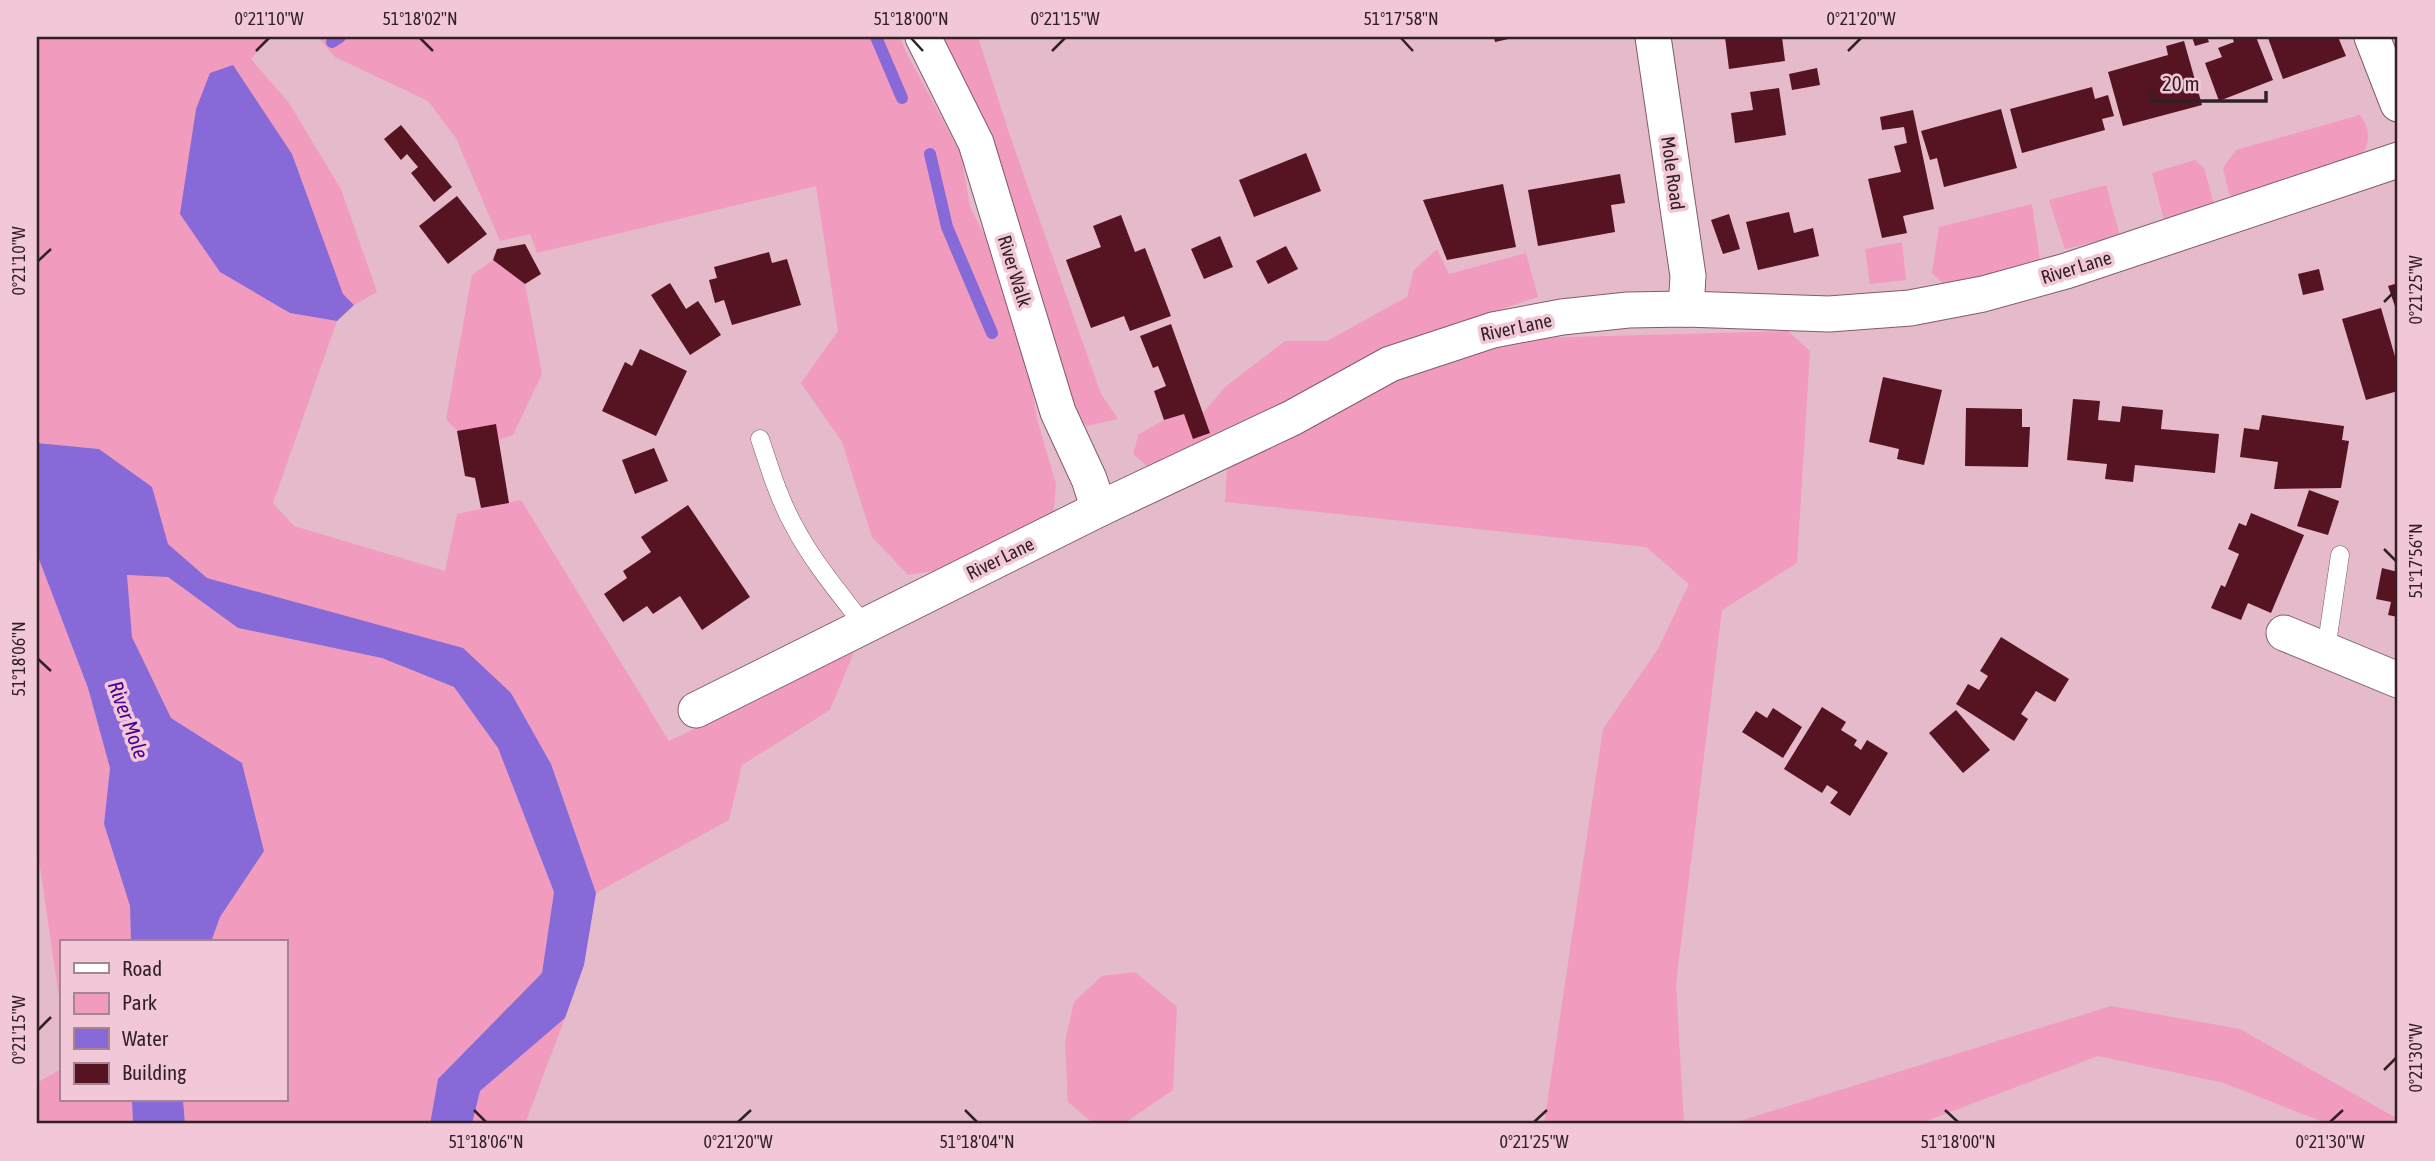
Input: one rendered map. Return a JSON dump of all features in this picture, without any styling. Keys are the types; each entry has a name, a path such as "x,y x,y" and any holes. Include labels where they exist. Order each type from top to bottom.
{"street":[{"name":"River Walk","path":"923,37 976,143 1058,412 1089,479 1099,509"},
{"name":"Mole Road","path":"1653,37 1688,276 1686,309"},
{"path":"2372,37 2398,104"},
{"name":"River Lane","path":"696,710 1099,509 1292,418 1390,364 1493,330 1562,317 1628,310 1686,309 1829,314 1910,308 1983,294 2066,271 2398,160"},
{"path":"2284,633 2398,680"}],"lane":[{"path":"760,439 775,485 795,527 828,580 864,625"},
{"path":"2326,650 2340,555"}],"green space":[{"path":"37,37 269,37 251,59 289,103 341,189 377,292 354,305 343,295 292,154 290,313 337,321 273,503 294,526 445,571 457,514 521,500 669,741 854,652 830,710 742,765 729,820 596,893 551,764 511,693 463,649 207,578 168,544 151,487 99,449 37,443"},
{"path":"318,37 900,37 961,154 970,207 994,254 1028,365 1037,419 1056,484 1053,518 956,567 908,575 872,537 842,442 801,383 838,331 816,186 537,253 530,234 500,241 456,138 428,101 335,57"},
{"path":"937,37 978,37 1101,394 1118,419 1087,426 1072,414"},
{"path":"2360,115 2367,128 2368,140 2356,164 2243,202 2229,194 2223,168 2236,150"},
{"path":"2195,160 2204,168 2215,208 2165,224 2152,173"},
{"path":"2106,185 2120,236 2065,249 2049,200"},
{"path":"2032,204 2040,261 1948,288 1932,273 1939,227"},
{"path":"1902,242 1906,280 1870,284 1865,249"},
{"path":"1437,249 1449,274 1526,253 1538,297 1462,322 1354,370 1157,475 1133,454 1139,434 1164,420 1184,414 1193,439 1210,433 1203,413 1225,387 1285,341 1327,341 1407,297 1414,270"},
{"path":"493,260 525,284 542,374 513,435 498,440 496,424 457,431 446,419 472,275"},
{"path":"1788,331 1810,351 1797,563 1722,610 1676,984 1684,1124 1544,1124 1603,729 1658,649 1689,584 1646,547 1225,502 1227,466 1401,375 1533,338"},
{"path":"37,554 88,688 110,768 104,824 130,906 131,940 60,940 60,1004 37,846"},
{"path":"127,575 168,577 238,628 382,658 454,687 498,748 554,892 542,973 438,1079 430,1124 185,1124 183,1102 287,1102 287,940 212,940 220,917 264,850 242,763 171,718 132,637"},
{"path":"1135,972 1177,1007 1173,1090 1123,1124 1094,1124 1068,1102 1065,1042 1074,1002 1102,976"},
{"path":"2111,1006 2240,1029 2398,1119 2398,1124 2328,1124 2224,1083 2098,1056 1918,1124 1730,1124"},
{"path":"565,1018 525,1124 472,1124 480,1091"},
{"path":"60,1070 60,1102 132,1102 133,1124 37,1124 37,1083"}],"water":[{"path":"233,65 292,154 343,294 354,305 337,321 290,313 220,272 180,214 196,109 210,73"},
{"name":"River Mole","path":"37,443 99,449 152,487 168,544 207,578 463,648 511,693 551,764 596,893 584,965 565,1018 480,1091 472,1124 430,1124 438,1079 542,973 554,892 498,748 454,687 382,658 238,628 168,577 127,575 132,637 171,718 242,763 264,851 220,917 212,940 131,940 130,906 104,824 110,768 88,688 37,554"},
{"path":"132,1102 183,1102 185,1124 133,1124"}],"building":[{"path":"1494,37 1513,37 1513,38 1495,42"},
{"path":"1725,37 1782,37 1785,61 1729,69"},
{"path":"2192,37 2207,37 2209,42 2195,46"},
{"path":"2232,37 2256,37 2273,80 2219,101 2205,63 2222,57 2218,48 2234,42"},
{"path":"2338,37 2346,56 2283,79 2268,38"},
{"path":"2184,41 2202,105 2123,126 2108,72 2168,55 2166,46"},
{"path":"1817,68 1820,85 1792,90 1789,74"},
{"path":"2092,87 2095,99 2108,95 2114,116 2102,119 2105,130 2022,153 2010,109"},
{"path":"1779,88 1786,135 1735,143 1731,113 1753,110 1750,92"},
{"path":"2001,109 2017,168 1944,187 1937,158 1930,160 1921,131"},
{"path":"1913,110 1934,209 1903,216 1907,233 1882,238 1868,179 1901,172 1894,146 1907,143 1904,127 1882,130 1880,117"},
{"path":"401,125 452,187 434,202 411,173 418,167 407,154 401,160 384,139"},
{"path":"1306,153 1321,191 1254,217 1239,180"},
{"path":"1620,174 1625,203 1611,205 1615,232 1538,246 1528,190"},
{"path":"1503,184 1516,247 1447,260 1423,200"},
{"path":"457,196 487,234 448,264 419,226"},
{"path":"1789,212 1794,233 1813,228 1819,256 1758,270 1746,222"},
{"path":"1729,214 1740,249 1723,254 1711,220"},
{"path":"1121,215 1135,252 1145,248 1171,316 1130,331 1124,316 1091,328 1066,260 1101,247 1093,226"},
{"path":"1220,236 1233,267 1204,279 1191,249"},
{"path":"525,244 541,274 525,284 493,260 497,249"},
{"path":"1286,246 1298,269 1268,284 1256,261"},
{"path":"769,252 772,263 787,259 801,305 732,325 724,300 715,303 709,280 717,278 714,267"},
{"path":"2319,269 2324,290 2303,295 2298,274"},
{"path":"670,283 686,309 698,301 721,335 690,355 651,295"},
{"path":"2398,283 2398,315 2388,286"},
{"path":"2381,308 2398,367 2398,391 2366,400 2342,319"},
{"path":"1171,324 1210,433 1193,439 1184,414 1164,420 1154,391 1166,386 1158,366 1153,368 1140,336"},
{"path":"640,349 687,371 656,436 602,411 625,362 632,366"},
{"path":"1883,377 1942,390 1924,465 1897,459 1899,449 1869,442"},
{"path":"2073,399 2100,401 2098,420 2120,422 2122,406 2163,410 2161,429 2219,434 2215,473 2135,465 2133,482 2105,479 2107,464 2067,460"},
{"path":"1966,408 2022,409 2022,427 2030,427 2028,467 1965,466"},
{"path":"2262,415 2344,426 2342,440 2349,441 2341,488 2274,489 2278,462 2240,457 2244,428 2259,430"},
{"path":"496,424 509,503 481,508 475,478 465,476 457,431"},
{"path":"654,448 668,481 635,494 622,460"},
{"path":"2309,490 2339,501 2328,535 2297,526"},
{"path":"688,505 750,597 702,630 680,596 653,614 647,606 623,622 604,594 627,578 623,571 651,552 641,537"},
{"path":"2251,513 2304,535 2271,613 2248,603 2241,620 2211,608 2221,585 2225,587 2239,554 2228,549 2239,523 2246,526"},
{"path":"2382,568 2398,572 2398,617 2388,615 2391,602 2376,599"},
{"path":"2001,637 2069,679 2055,702 2036,691 2021,714 2028,719 2014,741 1956,704 1968,684 1979,690 1988,676 1980,671"},
{"path":"1822,707 1846,722 1841,730 1857,740 1854,745 1861,750 1867,740 1888,753 1850,816 1830,803 1838,792 1827,785 1822,793 1784,769"},
{"path":"1773,708 1802,727 1783,758 1742,732 1756,711 1767,718"},
{"path":"1956,710 1990,750 1963,773 1929,733"}],"waterway":[{"path":"332,42 340,37"},
{"path":"876,37 902,98"},
{"path":"930,154 947,227 992,333"}]}
